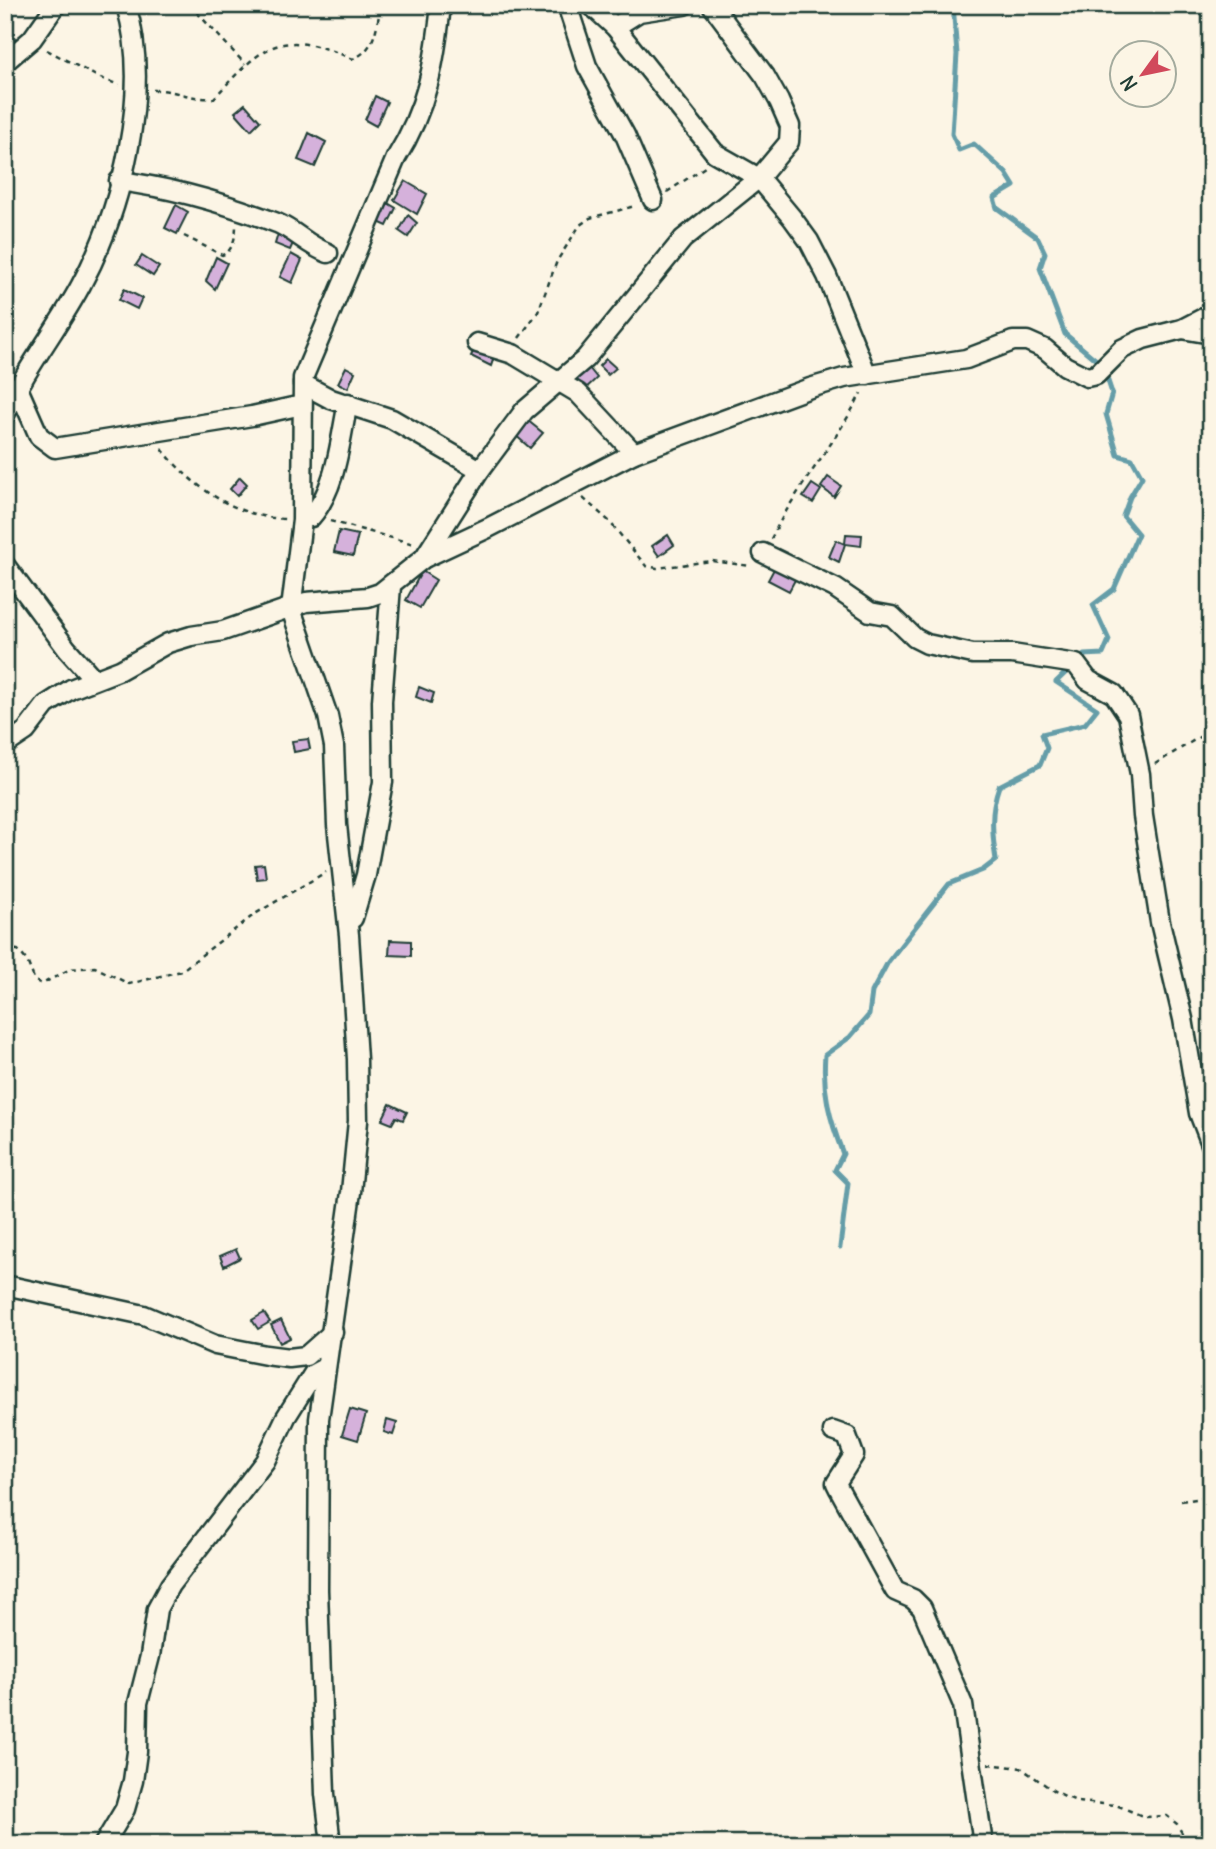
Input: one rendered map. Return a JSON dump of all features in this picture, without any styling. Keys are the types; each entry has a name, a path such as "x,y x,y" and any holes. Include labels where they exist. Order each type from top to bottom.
{"street":[{"path":"5,62 32,40 56,5"},
{"path":"5,415 17,386 81,286 97,254 119,181 133,122 137,61 126,5"},
{"path":"331,1844 325,1794 317,1516 318,1419 333,1332 358,1121 349,935 341,863 334,746 328,716 291,609 307,518 303,384 396,158 413,131 426,100 442,5"},
{"path":"566,5 587,66 625,135 653,200"},
{"path":"592,5 615,27 715,153 759,178 809,241 827,276 867,375"},
{"path":"615,27 639,12 684,5"},
{"path":"5,745 26,731 46,705 93,678 120,670 168,643 191,636 223,632 306,602 368,597 391,586 426,553 480,470 524,411 585,359 684,239 759,178 789,142 790,126 765,76 712,5"},
{"path":"119,181 183,191 233,208 287,228 312,247 328,253"},
{"path":"426,553 488,528 567,485 634,453 810,388 844,378 966,359 1013,341 1027,341 1045,349 1065,366 1087,377 1096,375 1122,349 1143,339 1182,330 1211,314"},
{"path":"1182,330 1211,334"},
{"path":"477,343 507,351 578,394 634,453"},
{"path":"303,384 331,399 392,419 480,470"},
{"path":"17,386 40,436 55,449 302,405"},
{"path":"307,518 321,505 328,489 348,403"},
{"path":"764,553 835,588 870,612 892,616 915,638 927,645 964,653 1013,654 1076,664 1088,680 1114,694 1128,715 1140,774 1160,922 1183,1019 1199,1113 1211,1144"},
{"path":"5,565 11,577 67,649 93,678"},
{"path":"349,935 358,894 366,875 383,782 382,701 391,586"},
{"path":"5,1285 144,1315 215,1345 266,1355 289,1358 306,1356 333,1332"},
{"path":"104,1844 125,1809 133,1781 138,1703 150,1656 157,1609 170,1585 265,1461 286,1417 313,1374 326,1367"},
{"path":"833,1431 847,1436 854,1455 836,1483 863,1539 895,1591 913,1599 922,1608 963,1705 983,1844"}],"path":[{"path":"190,5 245,64"},
{"path":"32,40 98,78 135,91 163,90 196,100 214,98 245,64 262,50 281,43 320,45 353,59 366,54 373,43 381,5"},
{"path":"507,351 530,327 548,291 557,261 580,225 590,218 653,200 684,184 705,168 715,153"},
{"path":"184,236 214,251 227,253 236,234 233,208"},
{"path":"567,485 609,521 646,566 657,568 712,561 744,568 751,566 764,553 797,491 851,413 867,375"},
{"path":"150,432 180,469 213,495 255,516 307,518 426,553"},
{"path":"1140,774 1211,730"},
{"path":"5,950 18,950 27,961 35,981 42,984 70,969 96,967 129,984 168,976 181,971 255,914 341,863"},
{"path":"1181,1501 1211,1497"},
{"path":"973,1765 1013,1765 1067,1799 1116,1805 1145,1816 1167,1816 1177,1824 1188,1844"}],"building":[{"path":"375,96 387,102 376,126 365,120"},
{"path":"245,104 260,121 251,130 235,112"},
{"path":"309,133 326,142 315,167 298,160"},
{"path":"405,181 427,194 417,214 394,200"},
{"path":"386,202 396,208 387,226 376,221"},
{"path":"176,205 188,212 177,234 165,228"},
{"path":"408,215 417,223 408,237 399,231"},
{"path":"278,234 294,241 290,250 275,244"},
{"path":"291,254 302,260 292,283 280,277"},
{"path":"142,256 159,267 153,276 136,265"},
{"path":"216,257 227,263 215,289 206,281"},
{"path":"124,289 142,298 137,309 119,300"},
{"path":"476,345 495,354 491,366 471,356"},
{"path":"606,359 616,368 608,375 599,366"},
{"path":"346,367 355,372 348,388 338,383"},
{"path":"589,368 597,378 584,390 575,380"},
{"path":"527,420 543,433 530,448 514,434"},
{"path":"240,477 247,484 237,496 230,489"},
{"path":"828,477 841,486 834,497 821,487"},
{"path":"812,484 821,490 813,503 803,497"},
{"path":"339,531 358,535 353,556 334,552"},
{"path":"846,534 862,535 861,546 845,544"},
{"path":"668,535 674,545 659,556 652,546"},
{"path":"836,540 845,544 839,562 829,557"},
{"path":"775,567 796,578 789,591 768,580"},
{"path":"422,571 436,580 420,608 406,600"},
{"path":"419,687 434,693 431,703 416,697"},
{"path":"308,739 310,749 294,752 292,741"},
{"path":"264,864 266,878 257,879 255,865"},
{"path":"390,940 411,941 411,956 389,955"},
{"path":"390,1104 407,1112 403,1120 396,1117 392,1124 382,1120"},
{"path":"236,1249 240,1258 224,1266 220,1256"},
{"path":"264,1313 270,1322 258,1329 252,1320"},
{"path":"281,1320 290,1338 280,1343 271,1325"},
{"path":"350,1409 366,1414 358,1440 342,1435"},
{"path":"387,1420 397,1423 393,1435 384,1432"}],"waterway":[{"path":"953,5 957,54 952,134 959,150 974,144 1006,173 1014,186 994,198 997,208 1038,238 1045,253 1040,268 1065,334 1101,364"},
{"path":"840,1247 848,1183 835,1170 843,1154 828,1105 825,1055 850,1037 869,1015 872,992 888,962 949,884 983,870 996,860 993,823 999,786 1040,765 1047,748 1042,734 1085,724 1097,709 1056,682 1084,655 1103,654 1109,640 1093,605 1114,589 1138,534 1123,516 1142,477 1132,459 1118,455 1106,414 1112,393 1105,372"}]}
